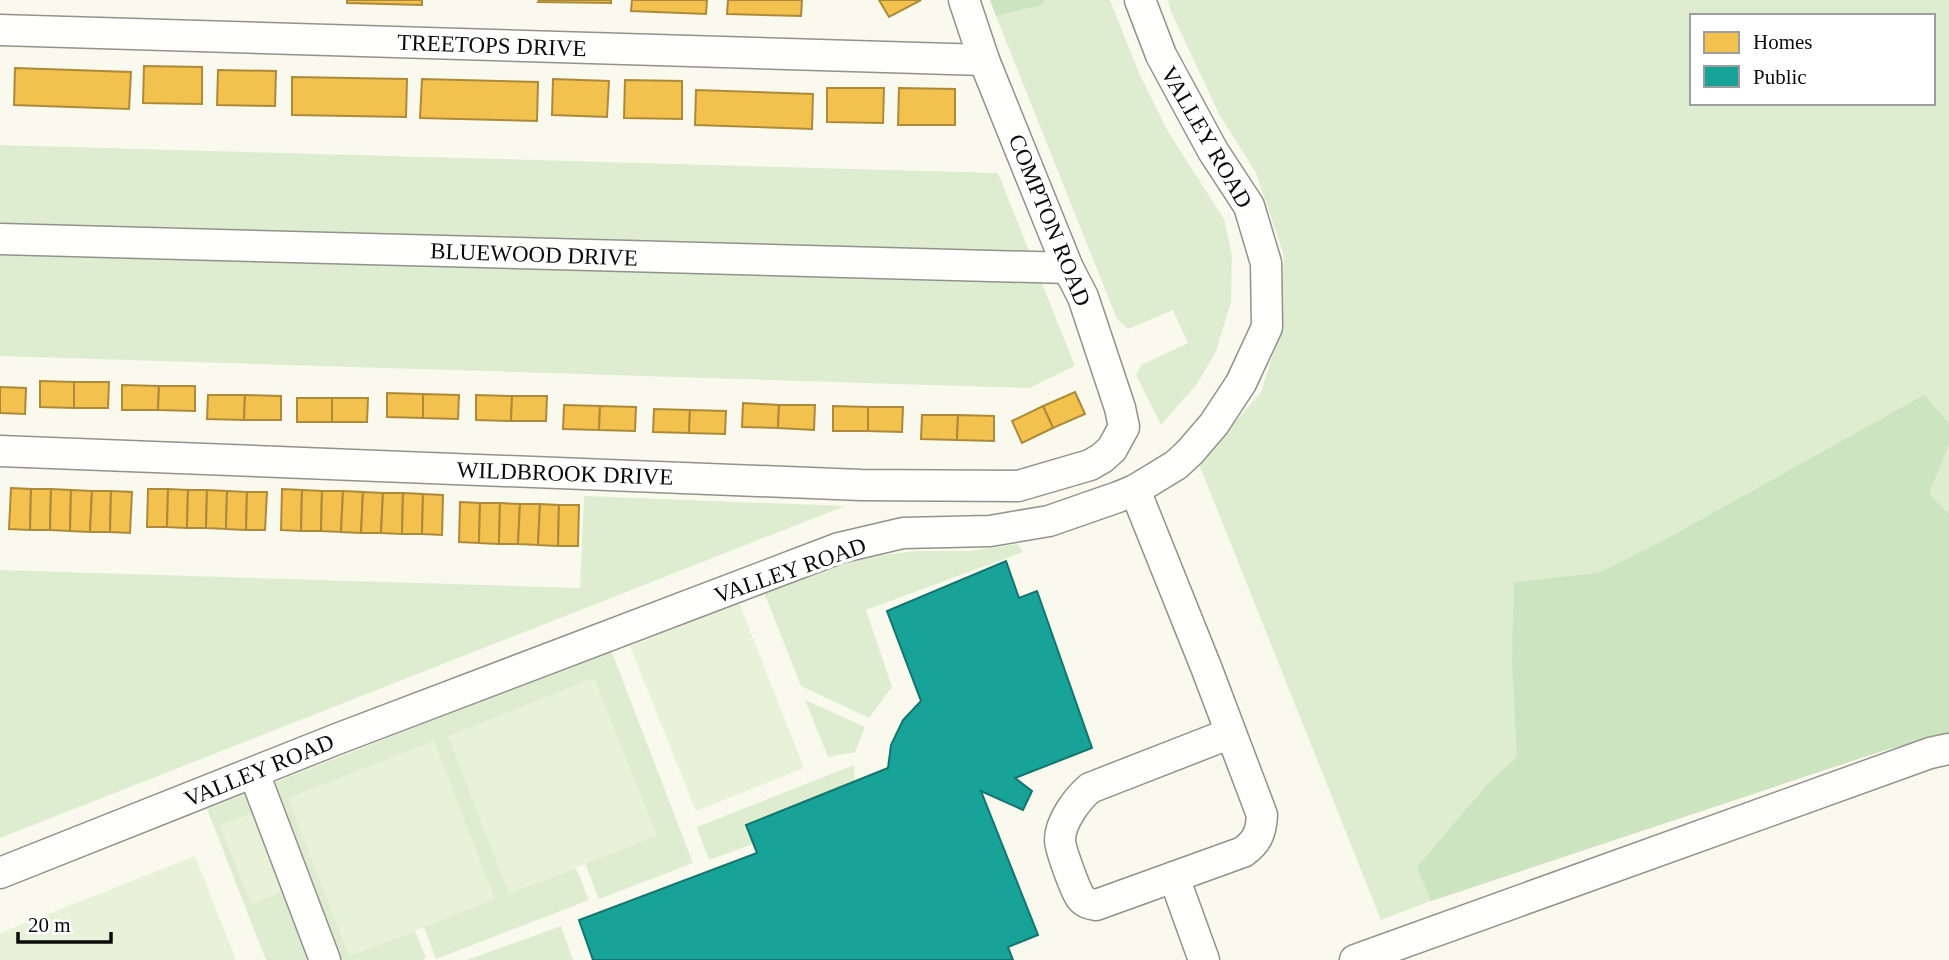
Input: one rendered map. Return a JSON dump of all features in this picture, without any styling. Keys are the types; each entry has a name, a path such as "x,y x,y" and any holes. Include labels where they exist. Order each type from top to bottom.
{"street":[{"name":"COMPTON ROAD","path":"964,0 984,60 1068,268 1083,298 1121,408 1124,428 1118,441"},
{"name":"VALLEY ROAD","path":"0,873 839,548 903,533 990,531 1049,520 1118,498 1176,465 1214,424 1241,383 1267,327 1266,263 1249,206 1213,151 1161,55 1140,0"},
{"name":"TREETOPS DRIVE","path":"0,30 984,60"},
{"name":"BLUEWOOD DRIVE","path":"0,239 1068,268"},
{"name":"WILDBROOK DRIVE","path":"0,451 861,485 1018,486 1090,465 1102,458 1118,441"},
{"path":"1135,490 1231,733 1262,816 1261,831 1255,843 1243,852 1096,905 1079,897 1060,839 1066,820 1080,798 1090,788 1231,733"},
{"path":"1354,960 1930,753 1949,749"},
{"path":"254,773 324,960"},
{"path":"1174,877 1204,960"}],"green space":[{"path":"990,0 1044,0 1043,5 996,16"},
{"path":"1044,0 1110,0 1139,73 1167,130 1224,219 1232,256 1231,302 1216,351 1197,384 1161,425 1136,375 1141,365 1188,343 1173,310 1128,329 1117,319 996,16 1043,5"},
{"path":"1168,0 1949,0 1949,733 1882,751 1381,920 1199,464 1261,392 1276,345 1284,255 1256,173 1219,114"},
{"path":"0,145 998,173 1075,366 1029,388 0,356"},
{"path":"1924,395 1949,423 1949,444 1929,494 1949,514 1949,733 1882,751 1431,901 1417,867 1487,785 1517,757 1512,660 1514,582 1599,573 1670,537"},
{"path":"584,496 845,506 0,838 0,570 580,588"},
{"path":"1018,544 1023,552 866,610 892,687 869,718 801,686 763,590 857,558 916,551 970,551"},
{"path":"739,603 804,768 696,811 630,646"},
{"path":"611,650 693,863 599,899 585,863 656,835 594,679 510,893 576,868 589,900 436,959 424,927 495,899 349,956 415,931 426,958 422,960 266,960 207,809"},
{"path":"594,678 656,836 509,894 448,736"},
{"path":"805,700 865,727 855,752 828,757"},
{"path":"434,741 495,899 349,956 288,798"},
{"path":"854,765 855,781 747,825 753,844 709,860 697,827"},
{"path":"275,804 305,883 251,904 220,825"},
{"path":"195,856 236,960 0,960 0,933"},
{"path":"561,926 573,960 467,960"}],"building: Homes":[{"path":"347,0 422,0 422,5 347,3"},
{"path":"611,0 611,3 538,2"},
{"path":"632,0 707,0 706,14 631,11"},
{"path":"728,0 802,0 801,16 727,14"},
{"path":"879,0 921,0 889,17"},
{"path":"144,66 202,67 202,104 143,103"},
{"path":"15,68 131,72 129,109 14,105"},
{"path":"218,70 276,71 275,106 217,105"},
{"path":"292,77 407,79 406,117 292,115"},
{"path":"422,79 538,82 537,121 420,118"},
{"path":"553,79 609,81 607,117 552,115"},
{"path":"625,80 682,81 682,119 624,118"},
{"path":"827,88 884,88 883,123 827,122"},
{"path":"899,88 955,89 955,125 898,125"},
{"path":"696,90 813,94 812,129 695,125"},
{"path":"40,381 74,382 74,408 40,407"},
{"path":"74,382 109,382 108,408 74,408"},
{"path":"122,385 159,386 158,410 122,410"},
{"path":"159,386 195,386 195,411 158,410"},
{"path":"0,387 26,388 25,414 0,413"},
{"path":"1075,392 1085,414 1053,428 1043,406"},
{"path":"387,393 423,394 423,418 387,417"},
{"path":"423,394 459,395 458,419 423,418"},
{"path":"208,395 245,395 244,420 207,419"},
{"path":"245,395 281,396 281,420 244,420"},
{"path":"476,395 512,396 511,421 476,420"},
{"path":"512,396 547,396 546,421 511,421"},
{"path":"297,398 332,398 332,422 297,422"},
{"path":"332,398 368,398 367,422 332,422"},
{"path":"743,403 779,405 778,428 742,427"},
{"path":"564,405 600,406 599,430 563,429"},
{"path":"779,405 815,405 814,430 778,428"},
{"path":"600,406 636,407 635,431 599,430"},
{"path":"833,406 868,407 868,431 833,431"},
{"path":"1043,406 1053,428 1022,443 1012,421"},
{"path":"868,407 903,407 902,432 868,431"},
{"path":"654,409 690,410 689,433 653,432"},
{"path":"690,410 726,411 725,434 689,433"},
{"path":"922,415 958,415 957,440 921,439"},
{"path":"958,415 994,416 994,441 957,440"},
{"path":"11,488 31,489 30,530 9,529"},
{"path":"31,489 51,489 50,530 30,530"},
{"path":"51,489 71,490 70,531 50,530"},
{"path":"148,489 168,489 167,527 147,527"},
{"path":"168,489 188,490 187,528 167,527"},
{"path":"282,489 302,490 301,531 281,530"},
{"path":"71,490 92,491 90,532 70,531"},
{"path":"188,490 207,490 206,528 187,528"},
{"path":"207,490 227,491 226,529 206,528"},
{"path":"302,490 322,491 321,531 301,531"},
{"path":"92,491 111,491 110,532 90,532"},
{"path":"111,491 132,492 130,533 110,532"},
{"path":"227,491 247,492 246,530 226,529"},
{"path":"322,491 343,491 341,532 321,531"},
{"path":"343,491 363,492 361,533 341,532"},
{"path":"247,492 267,492 265,530 246,530"},
{"path":"363,492 383,493 381,533 361,533"},
{"path":"383,493 403,493 402,534 381,533"},
{"path":"403,493 423,494 422,534 402,534"},
{"path":"423,494 443,495 442,535 422,534"},
{"path":"460,502 480,503 479,543 459,542"},
{"path":"480,503 500,503 499,544 479,543"},
{"path":"500,503 520,504 518,544 499,544"},
{"path":"520,504 540,504 538,545 518,544"},
{"path":"540,504 559,505 558,546 538,545"},
{"path":"559,505 579,505 578,546 558,546"}],"building: Public":[{"path":"1006,561 1019,598 1037,591 1092,748 1015,778 1032,791 1023,810 981,791 1038,935 1008,947 1013,960 593,960 579,920 757,853 746,825 888,768 891,745 903,720 921,701 887,611"}]}
